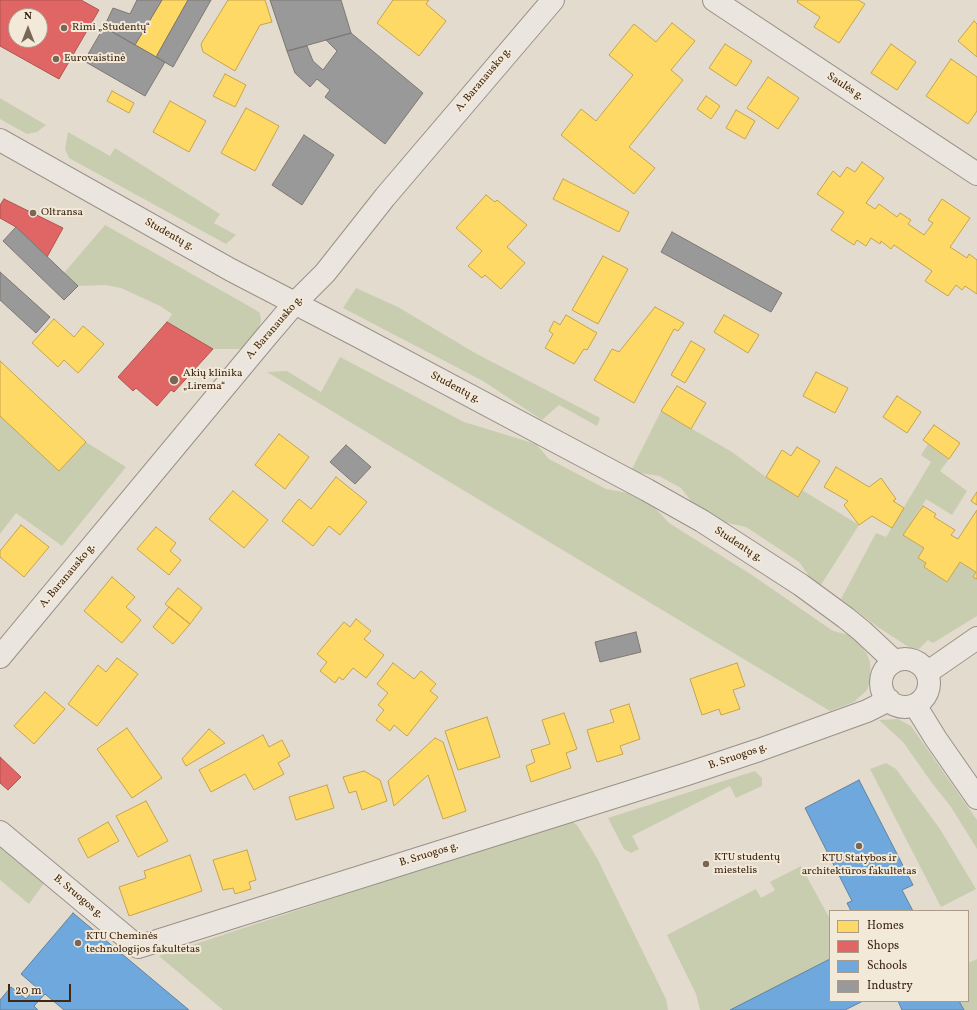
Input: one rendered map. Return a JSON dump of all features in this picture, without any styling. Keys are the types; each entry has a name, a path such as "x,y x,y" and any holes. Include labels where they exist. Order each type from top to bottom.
{"street":[{"name":"A. Baranausko g.","path":"0,657 295,303 325,273 385,196 552,0"},
{"name":"Saulės g.","path":"714,0 977,174"},
{"name":"Studentų g.","path":"0,140 223,266 647,490 702,521 801,585 862,631 894,661"},
{"path":"928,672 977,638"},
{"path":"901,658 909,658 917,661 923,665 928,672 930,685 928,691 925,697 915,705 901,707 889,700 881,687 883,672 894,661 901,658"},
{"name":"B. Sruogos g.","path":"0,832 138,947 687,774 860,714 889,700"},
{"path":"915,705 936,739 977,798"}],"green space":[{"path":"0,98 46,125 37,132 27,134 0,119"},
{"path":"68,132 110,156 115,148 220,214 214,223 236,235 226,244 69,158 65,149"},
{"path":"105,225 260,313 261,321 256,335 244,349 213,349 167,322 172,314 160,306 121,288 106,285 78,286 64,273"},
{"path":"356,288 398,307 475,353 600,418 597,426 559,405 542,420 483,381 343,308"},
{"path":"340,357 464,422 536,444 549,459 606,489 628,493 655,508 669,523 752,575 833,631 849,635 859,643 867,654 870,662 871,679 867,690 854,702 830,711 267,372 287,371 321,392"},
{"path":"661,411 732,452 766,477 798,497 802,490 859,525 821,585 812,580 799,562 746,527 723,522 694,505 681,488 659,476 640,473 632,469"},
{"path":"0,416 59,471 86,442 126,467 62,546 16,513 0,534"},
{"path":"928,444 949,459 940,471 967,491 952,515 926,499 904,535 924,548 918,558 926,563 924,567 947,582 960,562 976,572 973,576 977,579 977,616 933,643 928,640 919,649 910,648 878,627 841,599 876,533 886,537 931,462 921,455"},
{"path":"898,719 911,726 977,820 977,849 951,807 903,742 879,720"},
{"path":"886,763 896,769 940,829 976,889 941,907 870,769"},
{"path":"755,771 762,778 762,786 736,798 730,786 632,836 639,849 631,853 624,849 608,818"},
{"path":"570,820 577,825 597,858 666,999 668,1010 223,1010 159,956"},
{"path":"0,846 45,882 29,904 0,880"},
{"path":"801,866 829,917 829,960 730,1010 700,1010 696,994 667,935 756,889 761,898 775,890 770,882"},
{"path":"977,959 977,1010 964,1010 960,1002 969,1002 969,963"}],"building: Homes":[{"path":"162,0 188,0 156,57 135,45"},
{"path":"228,0 265,0 272,22 260,25 235,71 203,52 201,44"},
{"path":"393,0 429,0 426,4 446,21 419,56 377,23"},
{"path":"798,0 858,0 865,4 839,43 814,27 820,17 797,2"},
{"path":"974,21 977,24 977,57 958,41"},
{"path":"672,23 695,41 671,70 683,80 629,147 655,168 634,194 561,135 581,109 596,121 633,75 609,55 634,24 656,42"},
{"path":"725,44 752,61 736,86 709,68"},
{"path":"891,44 916,62 897,90 871,73"},
{"path":"951,59 977,77 977,111 968,124 926,96"},
{"path":"225,74 246,85 235,107 213,96"},
{"path":"768,77 799,98 778,129 747,108"},
{"path":"112,91 134,103 129,113 107,101"},
{"path":"706,96 720,106 711,119 697,109"},
{"path":"170,101 206,121 189,152 153,132"},
{"path":"246,108 279,126 255,171 221,153"},
{"path":"736,110 755,121 745,139 726,128"},
{"path":"862,162 884,178 866,203 875,209 879,204 897,217 900,213 911,220 908,224 924,235 933,223 928,220 942,199 970,218 950,247 967,258 969,254 977,260 977,294 965,286 962,290 956,285 948,296 925,281 932,271 894,245 891,249 881,241 880,244 871,238 866,246 857,240 854,245 831,230 844,212 817,194 833,171 840,177 847,167 855,172"},
{"path":"563,179 629,212 619,232 553,199"},
{"path":"486,195 495,202 497,200 527,225 507,247 525,263 501,289 485,275 482,278 468,266 482,251 456,228"},
{"path":"603,256 628,269 598,324 572,310"},
{"path":"655,307 684,323 678,331 674,329 634,403 594,380 612,349 619,352"},
{"path":"566,315 597,333 587,350 584,349 574,364 545,348 553,334 549,331 554,321 560,325"},
{"path":"724,315 759,335 748,353 714,332"},
{"path":"54,319 74,337 83,326 104,344 78,373 64,360 58,367 32,343"},
{"path":"691,341 705,349 685,383 671,375"},
{"path":"0,361 86,442 59,471 0,416"},
{"path":"816,372 848,388 835,413 803,396"},
{"path":"677,386 706,403 691,429 661,411"},
{"path":"897,396 921,412 907,433 883,417"},
{"path":"934,425 960,443 949,459 923,440"},
{"path":"279,434 309,457 285,489 255,465"},
{"path":"797,447 820,461 798,497 766,477 782,450 791,456"},
{"path":"836,467 869,487 881,478 896,499 893,501 904,508 892,528 872,516 859,525 844,505 848,501 824,487"},
{"path":"336,477 367,502 340,535 329,526 313,546 282,521 299,499 311,509"},
{"path":"233,491 268,520 244,548 209,519"},
{"path":"977,492 977,505 971,501"},
{"path":"923,506 936,514 934,517 955,530 951,535 958,539 977,510 977,579 973,577 976,572 960,562 947,582 924,567 926,563 918,558 924,548 903,535"},
{"path":"21,525 49,547 24,577 0,557 0,551"},
{"path":"156,527 176,543 170,551 181,560 169,575 137,549"},
{"path":"112,577 135,597 126,607 141,620 122,643 84,611"},
{"path":"178,588 202,608 190,624 165,604"},
{"path":"169,607 190,624 173,644 153,627"},
{"path":"356,619 371,631 364,639 384,655 366,678 353,668 343,680 339,677 335,683 320,671 327,662 317,654 344,622 350,627"},
{"path":"117,658 138,674 97,726 68,704 98,665 106,672"},
{"path":"393,663 414,679 421,671 436,684 430,691 438,697 407,736 394,725 390,731 376,720 384,710 378,705 388,693 377,684"},
{"path":"737,663 745,686 733,690 740,709 721,715 719,709 702,715 690,679"},
{"path":"45,692 65,709 34,744 14,726"},
{"path":"629,704 640,739 620,746 623,754 597,762 587,730 614,722 610,710"},
{"path":"564,713 577,749 566,753 571,768 531,782 526,766 535,762 531,750 550,744 542,720"},
{"path":"487,717 500,757 458,770 445,731"},
{"path":"127,728 162,778 132,798 97,749"},
{"path":"209,729 225,743 186,766 182,759"},
{"path":"263,735 269,747 282,740 290,756 278,763 284,774 254,790 245,774 211,792 199,770"},
{"path":"435,738 443,742 466,811 443,819 428,775 394,806 388,781"},
{"path":"364,771 380,780 387,801 362,810 356,791 349,793 343,777"},
{"path":"327,785 334,808 296,820 289,797"},
{"path":"146,801 168,841 138,857 116,816"},
{"path":"108,822 119,841 88,858 78,839"},
{"path":"247,850 256,880 249,882 251,889 235,894 233,888 223,890 213,860"},
{"path":"190,855 202,891 129,916 119,887 146,878 144,871"}],"building: Shops":[{"name":"Rimi „Studentų“","path":"0,0 81,0 99,10 59,79 0,46"},
{"path":"4,199 63,228 47,257 16,227 0,218 0,205"},
{"path":"167,322 213,349 174,392 171,390 157,406 136,388 133,391 118,377"},
{"path":"0,757 21,777 8,790 0,783"}],"building: Schools":[{"name":"KTU Statybos ir architektūros fakultetas","path":"859,780 913,885 902,890 912,910 850,910 847,903 852,901 805,808"},
{"name":"KTU Cheminės technologijos fakultetas","path":"73,913 189,1010 64,1010 45,994 34,1006 38,1010 0,1010 0,1000 11,987 26,999 36,987 21,974"},
{"path":"829,960 829,1002 861,1002 845,1010 730,1010"},
{"path":"898,1002 960,1002 964,1010 902,1010"}],"building: Industry":[{"path":"137,0 162,0 135,45 104,27 113,8 130,14"},
{"path":"188,0 211,0 173,67 156,57"},
{"path":"270,0 341,0 351,33 287,51"},
{"path":"104,27 165,62 145,96 84,61"},
{"path":"351,33 423,93 385,144 325,97 330,90 317,79 310,87 295,73 287,51 307,46 313,61 323,70 337,51 326,40"},
{"path":"304,135 334,155 302,205 272,185"},
{"path":"16,227 78,286 64,300 3,241"},
{"path":"672,232 782,293 771,312 661,252"},
{"path":"0,272 50,317 36,333 0,300"},
{"path":"346,445 371,467 355,484 330,462"},
{"path":"636,632 641,652 600,662 595,642"}],"place":[{"name":"Rimi „Studentų“","path":"64,28"},
{"name":"Eurovaistinė","path":"56,59"},
{"name":"Oltransa","path":"33,213"},
{"name":"Akių klinika „Lirema“","path":"174,380"},
{"name":"KTU Statybos ir architektūros fakultetas","path":"859,846"},
{"name":"KTU studentų miestelis","path":"706,864"},
{"name":"KTU Cheminės technologijos fakultetas","path":"78,943"}]}
